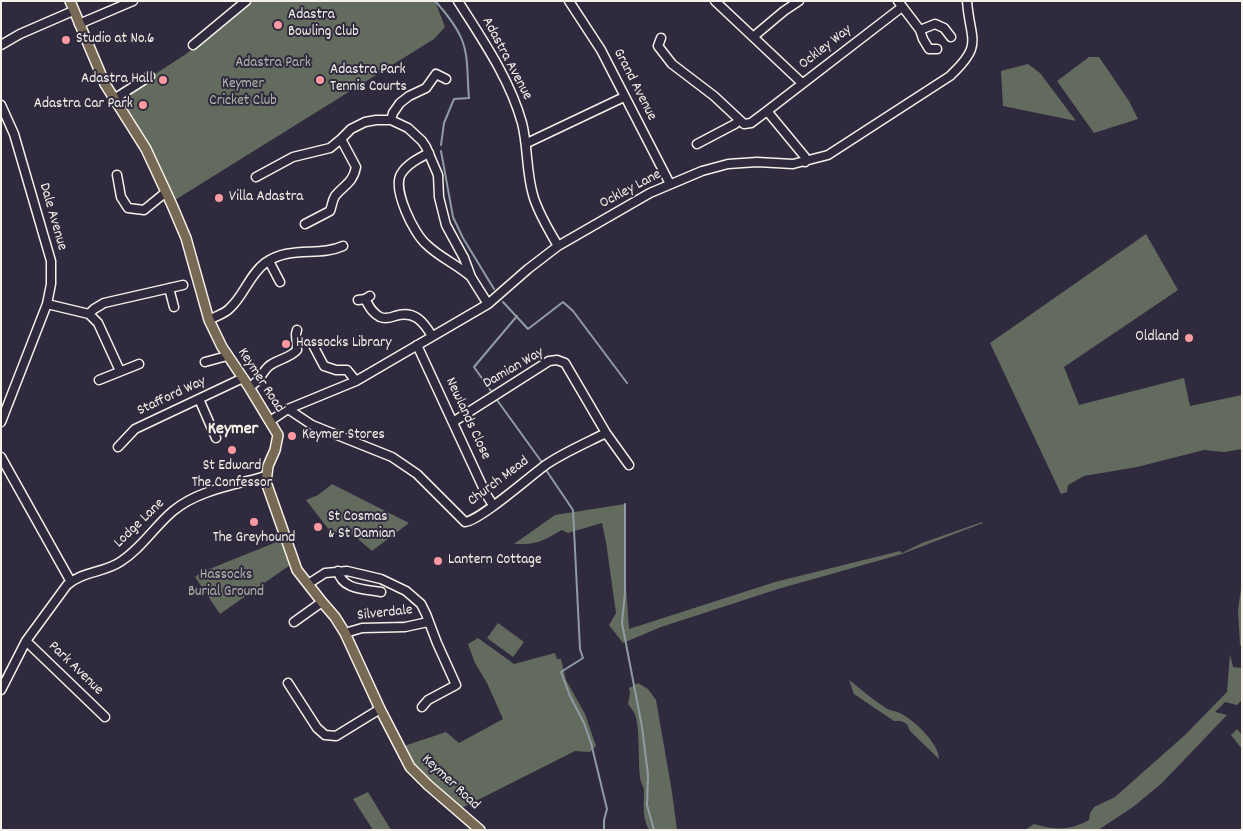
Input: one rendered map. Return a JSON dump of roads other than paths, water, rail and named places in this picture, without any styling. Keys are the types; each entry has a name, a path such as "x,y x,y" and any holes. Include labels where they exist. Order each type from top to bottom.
{"main road":[{"name":"Keymer Road","path":"70,1 105,84 146,150 166,192 186,238 209,320 227,356 278,434 275,450 266,476 268,489 297,570 335,617 345,633 380,710 410,767 480,830"}],"street":[{"path":"79,24 133,1"},
{"path":"193,45 246,1"},
{"name":"Adastra Avenue","path":"458,1 505,80 518,110 527,143 528,169 533,195 558,246"},
{"name":"Grand Avenue","path":"569,1 601,50 670,184"},
{"path":"714,1 802,84"},
{"path":"753,37 799,1"},
{"name":"Ockley Lane","path":"270,421 288,409 356,382 488,304 558,246 627,206 670,184 702,171 728,164 757,162 793,164 828,155 950,76 962,65 971,54 973,36 967,1"},
{"name":"Ockley Way","path":"697,144 739,120 744,124 751,123 900,4 920,30 923,40 929,49 938,49"},
{"path":"1,45 20,34 73,11"},
{"path":"920,30 935,24 944,28 951,37"},
{"path":"661,38 658,46 672,64 714,96 739,120"},
{"path":"391,120 393,113 400,103 409,96 426,88 432,72 446,79"},
{"path":"114,99 150,76"},
{"path":"527,143 624,97"},
{"name":"Dale Avenue","path":"1,105 14,134 50,261 51,284 47,304 1,422"},
{"path":"767,111 805,157 805,162"},
{"path":"256,177 286,160 304,153 323,150 341,139 351,129 365,122 391,120 416,134 422,141 438,175 439,197 446,225 488,304"},
{"path":"305,224 330,212 334,197 349,183 355,172 356,167 341,139"},
{"path":"428,153 416,160 400,174 398,181 404,205 415,230 423,242 434,252 457,265 472,277"},
{"path":"116,175 121,197 128,208 144,210 166,192"},
{"path":"209,320 228,310 255,274 269,261 285,253 334,250 344,246"},
{"path":"269,261 280,282"},
{"path":"89,314 104,303 183,285"},
{"path":"168,288 174,307"},
{"path":"364,299 371,311 381,318 406,314 416,316 432,336"},
{"path":"47,304 89,314 98,324 120,371"},
{"path":"249,387 262,378 270,364 297,350 297,330"},
{"name":"Newlands Close","path":"417,345 486,494 493,505"},
{"path":"314,347 324,366 336,370 347,370 356,382"},
{"path":"206,362 227,356"},
{"name":"Damian Way","path":"453,422 548,361 557,360 565,363 606,433 629,464"},
{"path":"99,380 140,364"},
{"name":"Stafford Way","path":"118,447 135,429 243,378"},
{"path":"199,399 216,438"},
{"name":"Church Mead","path":"288,409 312,425 392,457 416,474 465,522 470,522 548,463 606,433"},
{"path":"1,457 71,582"},
{"name":"Lodge Lane","path":"1,690 26,641 71,582 79,576 110,567 131,554 183,503 211,492 266,476"},
{"path":"338,572 344,583 350,586 381,592"},
{"path":"308,584 325,573 362,574 392,583 406,591 421,604 456,685 428,700 422,707"},
{"path":"294,622 322,602"},
{"name":"Silverdale","path":"345,633 362,628 405,627 428,622"},
{"name":"Park Avenue","path":"26,641 105,717"},
{"path":"288,684 317,728 325,736 336,736 380,710"}],"waterway":[{"path":"435,1 457,29 462,40 467,61 469,98 454,99 444,123 441,145"},
{"path":"441,151 453,217 463,238 494,289"},
{"path":"503,302 528,329 563,302 573,311 627,383"},
{"path":"491,391 474,367 517,316"},
{"path":"497,400 541,461"},
{"path":"546,470 573,510 580,649 583,658 561,672 591,743 607,809 604,830"},
{"path":"625,504 625,592 622,623 642,727 648,775 647,805 654,830"}],"place":[{"name":"Adastra Bowling Club","path":"278,25"},
{"name":"Studio at No.6","path":"66,40"},
{"name":"Adastra Hall","path":"163,80"},
{"name":"Adastra Park Tennis Courts","path":"320,80"},
{"name":"Adastra Car Park","path":"143,105"},
{"name":"Villa Adastra","path":"219,198"},
{"name":"Oldland","path":"1189,338"},
{"name":"Hassocks Library","path":"286,344"},
{"name":"Keymer Stores","path":"292,436"},
{"name":"St Edward The Confessor","path":"232,450"},
{"name":"The Greyhound","path":"254,522"},
{"name":"St Cosmas & St Damian","path":"318,527"},
{"name":"Lantern Cottage","path":"438,561"}],"district":[{"name":"Keymer","path":"233,431"}],"park label":[{"name":"Adastra Park","path":"273,64"},
{"name":"Keymer Cricket Club","path":"243,94"},
{"name":"Hassocks Burial Ground","path":"226,584"}]}
